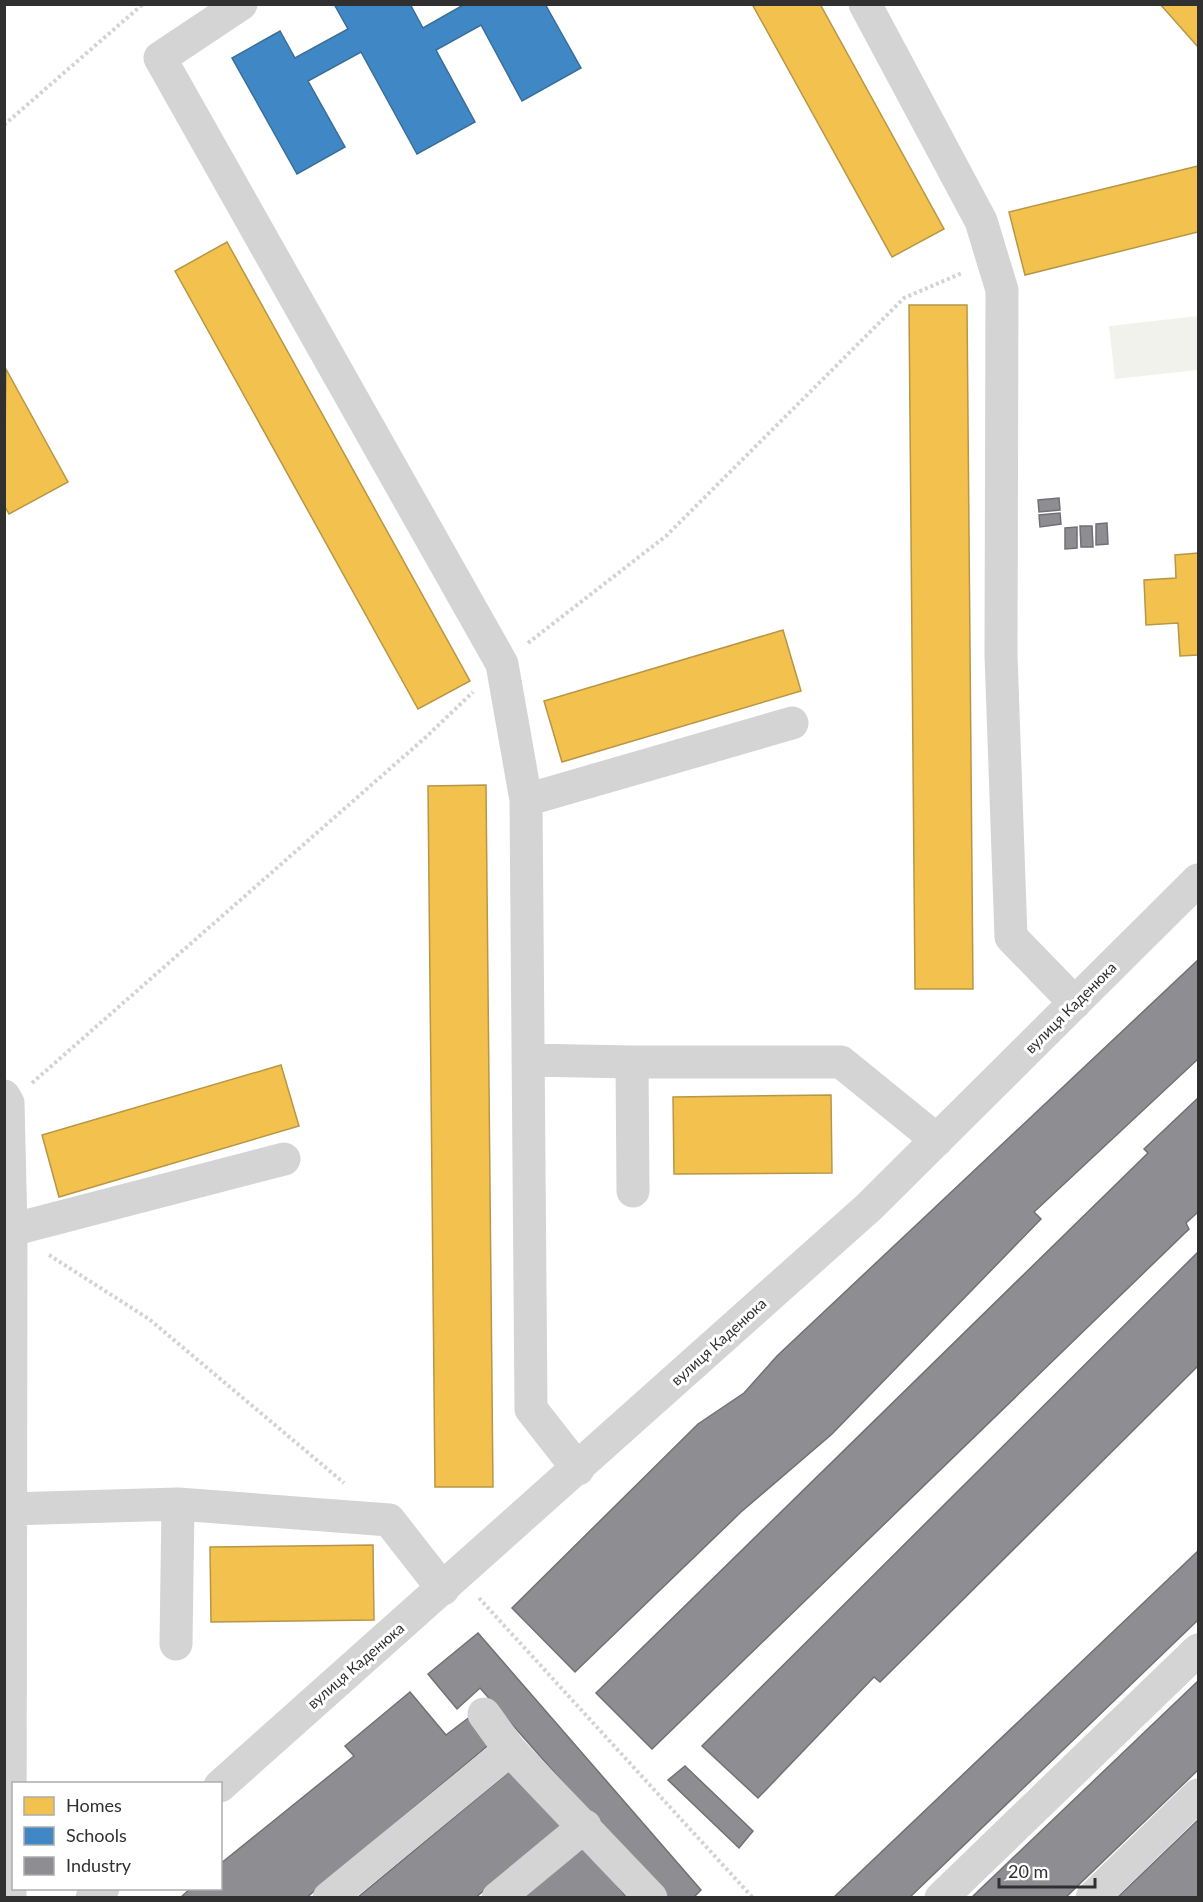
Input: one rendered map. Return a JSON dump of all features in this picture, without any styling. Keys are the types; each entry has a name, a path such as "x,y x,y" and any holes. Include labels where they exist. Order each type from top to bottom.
{"street":[{"path":"241,4 160,58 502,664 526,800 531,1409 578,1469"},
{"path":"865,4 981,221 1002,290 1001,655 1011,937 1075,1003"},
{"path":"526,800 792,723"},
{"name":"вулиця Каденюка","path":"222,1784 869,1207 1198,880"},
{"path":"528,1060 841,1062 937,1140"},
{"path":"632,1062 633,1191"},
{"path":"4,1096 8,1103 11,1230 10,1898"},
{"path":"11,1230 284,1159"},
{"path":"10,1509 178,1504 389,1520 451,1582"},
{"path":"176,1644 178,1504"},
{"path":"941,1898 1198,1650"},
{"path":"484,1714 510,1750 585,1826 651,1898"},
{"path":"329,1898 510,1750"},
{"path":"1092,1898 1198,1795"},
{"path":"498,1898 585,1826"}],"path":[{"path":"4,125 143,4"},
{"path":"11,1230 149,1319 389,1520"},
{"path":"451,1582 753,1898"}],"shaded area":[{"path":"1198,316 1198,370 1115,379 1109,326"}],"building: Homes":[{"path":"752,4 820,4 944,229 892,257"},
{"path":"1160,4 1198,4 1198,47"},
{"path":"1198,166 1198,232 1025,275 1009,212"},
{"path":"227,242 470,681 418,709 175,271"},
{"path":"909,305 967,305 973,989 915,989"},
{"path":"6,369 68,482 9,514 4,505"},
{"path":"1198,553 1198,655 1180,656 1178,623 1146,625 1144,580 1176,578 1175,555"},
{"path":"783,630 801,691 562,762 544,701"},
{"path":"486,785 493,1487 435,1487 428,786"},
{"path":"281,1065 299,1126 59,1197 42,1135"},
{"path":"831,1095 832,1173 674,1174 673,1097"},
{"path":"373,1545 374,1620 211,1622 210,1547"}],"building: Schools":[{"path":"334,4 410,4 423,28 465,4 545,4 581,68 522,101 481,25 436,50 475,122 417,154 361,52 308,81 345,147 297,174 232,58 280,31 295,58 348,29"}],"building: Industry":[{"path":"1059,498 1060,510 1039,512 1038,500"},
{"path":"1060,513 1061,524 1040,527 1039,515"},
{"path":"1107,523 1108,544 1096,545 1096,524"},
{"path":"1080,526 1092,526 1093,547 1081,547"},
{"path":"1077,527 1077,548 1065,549 1065,528"},
{"path":"1198,960 1198,1059 1034,1212 1041,1219 832,1434 741,1512 575,1672 512,1608 698,1424 744,1393 777,1356"},
{"path":"1198,1098 1198,1212 1186,1223 1189,1229 652,1749 596,1693 1148,1153 1144,1149"},
{"path":"1198,1252 1198,1366 880,1682 874,1677 758,1798 702,1746"},
{"path":"1198,1551 1198,1620 909,1898 833,1898"},
{"path":"478,1633 701,1890 693,1898 665,1898 480,1688 457,1709 428,1674"},
{"path":"1198,1681 1198,1770 1065,1898 971,1898"},
{"path":"410,1692 446,1735 471,1716 491,1743 306,1898 180,1898 189,1890 222,1890 222,1862 354,1756 345,1746"},
{"path":"685,1766 753,1831 739,1848 668,1780"},
{"path":"515,1767 562,1825 475,1898 357,1898"},
{"path":"1198,1820 1198,1898 1117,1898"},
{"path":"585,1844 627,1898 517,1898"}]}
